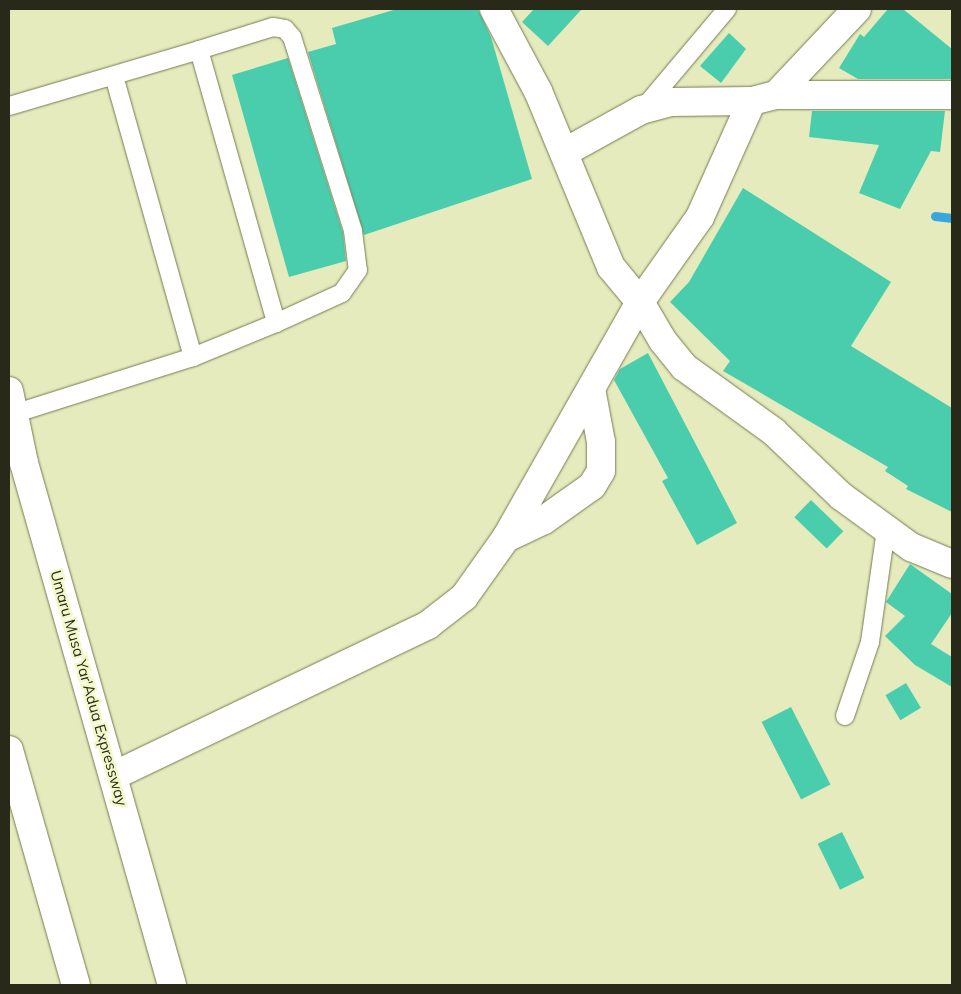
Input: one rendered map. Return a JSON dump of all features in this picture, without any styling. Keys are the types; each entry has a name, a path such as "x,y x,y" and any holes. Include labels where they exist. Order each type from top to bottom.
{"main road":[{"path":"494,9 566,152 611,267 640,302 684,367 774,432 841,496 886,529 950,559"},
{"path":"115,775 428,625 464,597 506,538 592,394 640,302 700,217 764,98 857,9"},
{"path":"566,152 641,110 670,102 952,94"},
{"path":"506,538 544,520 592,486 601,471 601,442 592,394"},
{"name":"Umaru Musa Yar'Adua Expressway","path":"12,402 24,463 115,775 172,985"},
{"path":"9,750 76,985"}],"lane":[{"path":"641,110 727,9"},
{"path":"9,106 273,27 285,29 292,37 354,231 358,270 342,293 276,323 192,357 12,402"},
{"path":"199,50 276,323"},
{"path":"114,76 192,357"},
{"path":"845,716 870,642 886,529"}],"building":[{"path":"397,9 478,9 491,37 532,179 364,235 308,52 336,44 332,28"},
{"path":"534,9 582,9 548,46 522,22"},
{"path":"888,9 903,9 952,49 952,79 858,79 839,68 860,34 864,37"},
{"path":"729,33 746,49 721,83 700,66"},
{"path":"288,58 343,233 346,261 289,277 232,75"},
{"path":"812,111 945,111 940,152 931,151 900,209 859,193 879,145 809,137"},
{"path":"743,188 891,282 851,346 952,408 952,512 906,489 908,486 885,471 888,467 723,371 730,361 670,302 689,282"},
{"path":"648,353 737,523 697,545 662,481 668,478 614,380 620,369"},
{"path":"811,500 843,531 827,549 794,517"},
{"path":"910,564 952,594 952,613 931,644 952,657 952,687 915,665 885,636 905,616 886,602"},
{"path":"906,683 921,708 900,720 885,695"},
{"path":"791,707 830,785 801,799 762,722"},
{"path":"842,832 864,878 840,890 818,844"}],"waterway":[{"path":"935,216 952,218"}]}
